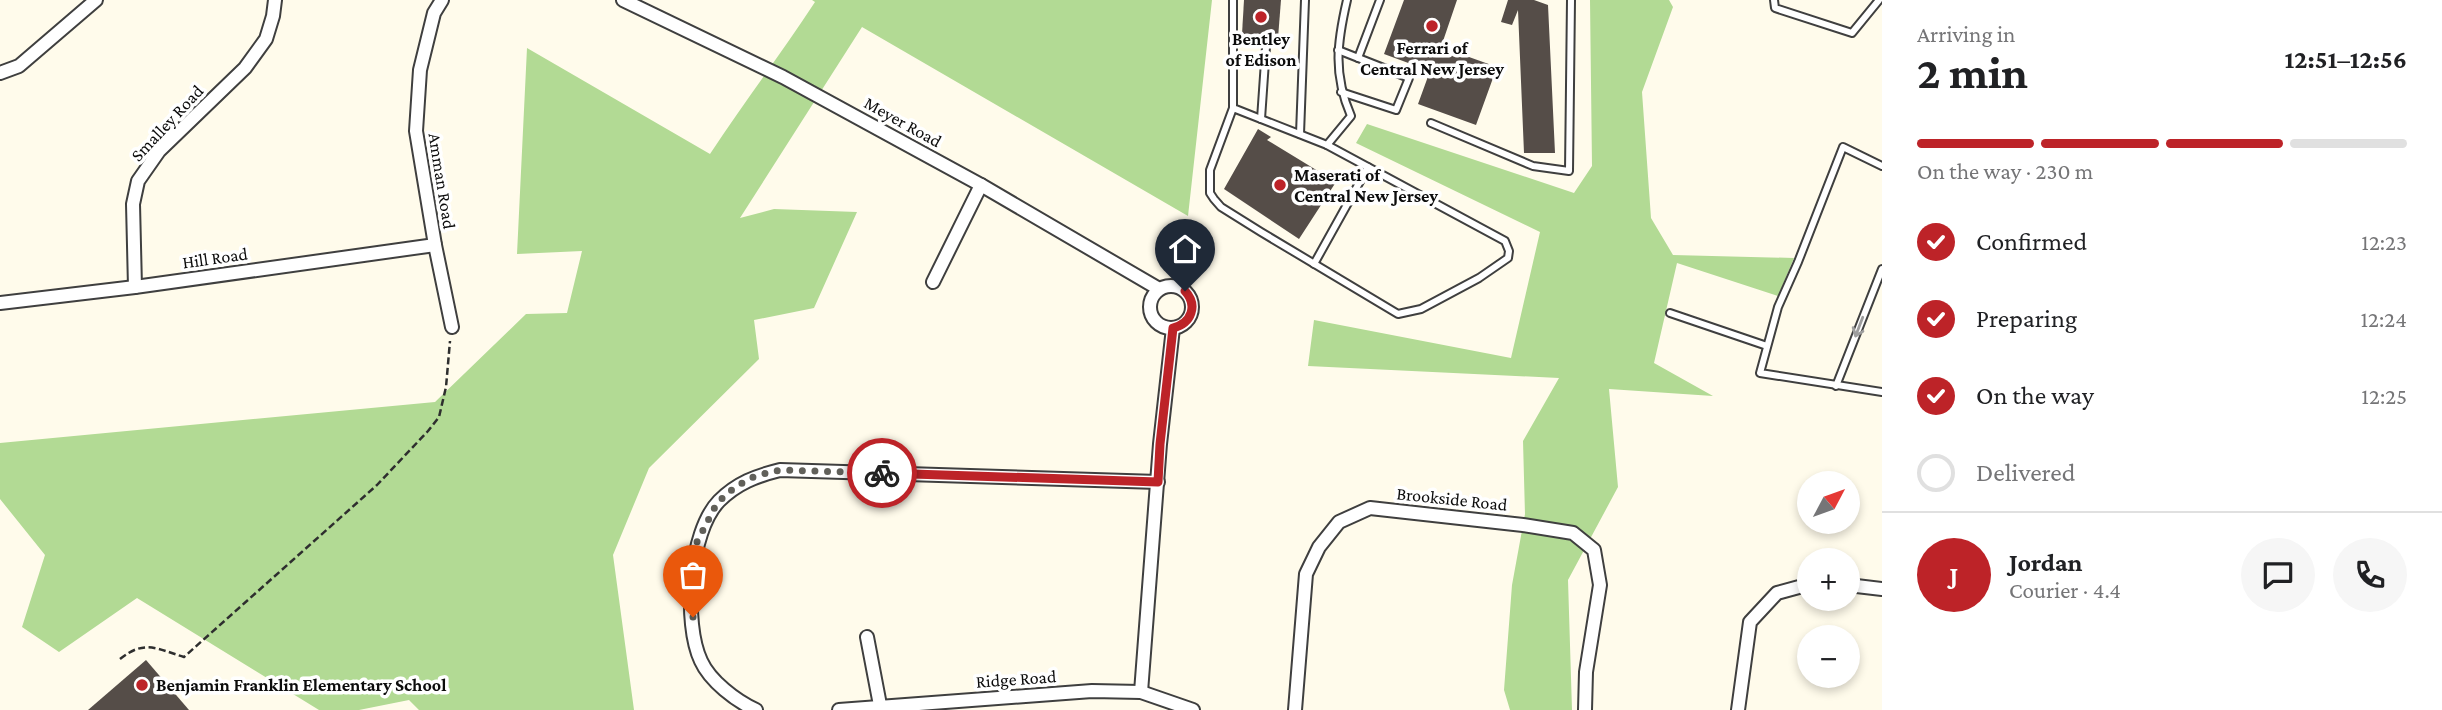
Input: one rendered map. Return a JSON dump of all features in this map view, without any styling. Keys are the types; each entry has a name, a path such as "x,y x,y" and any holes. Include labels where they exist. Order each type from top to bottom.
{"street":[{"path":"0,73 19,66 96,0"},
{"name":"Smalley Road","path":"135,287 133,204 138,181 159,151 245,68 266,39 275,0"},
{"name":"Amman Road","path":"442,0 435,13 420,70 416,131 452,327"},
{"name":"Meyer Road","path":"623,0 783,77 981,185 1159,289 1165,286 1179,287 1190,296 1190,317 1173,328 1160,444 1141,692"},
{"path":"933,282 981,185"},
{"name":"Hill Road","path":"0,303 435,245"},
{"path":"1159,289 1151,300 1151,314 1160,325 1173,328"},
{"path":"756,710 743,704 715,680 701,662 693,639 692,573 697,542 717,503 735,487 755,476 780,470 1158,482"},
{"name":"Brookside Road","path":"1295,710 1306,574 1318,547 1339,522 1370,508 1573,533 1594,550 1600,585 1586,672 1585,710"},
{"path":"1860,586 1882,589"},
{"path":"1738,710 1750,622 1777,593 1797,588"},
{"path":"867,637 880,705"},
{"name":"Ridge Road","path":"839,710 1092,691 1141,692 1193,710"}],"lane":[{"path":"1233,0 1233,108 1210,170 1210,192 1222,207 1398,314 1421,309 1479,278 1508,258 1509,251 1505,241 1327,145 1233,108"},
{"path":"1300,134 1306,0"},
{"path":"1327,145 1352,116 1340,92 1338,50 1338,37 1347,0"},
{"path":"1358,58 1380,0"},
{"path":"1431,123 1533,166 1569,172 1572,0"},
{"path":"1774,0 1775,8 1852,33 1879,0"},
{"path":"1261,119 1266,47"},
{"path":"1338,50 1409,78 1396,110 1340,92"},
{"path":"1882,166 1843,147 1778,307 1760,373 1882,393"},
{"path":"1314,264 1368,167"},
{"path":"1836,386 1882,268"},
{"path":"1670,313 1767,346"}],"path":[{"path":"120,659 138,647 150,647 184,657 377,485 439,417 446,387 452,327"}],"green space":[{"path":"812,0 1212,0 1188,216 862,27 740,218 774,209 857,212 814,308 754,320 759,359 649,468 613,555 634,710 419,710 409,700 359,710 319,710 137,598 59,652 22,627 45,555 0,499 0,443 435,402 526,314 567,313 582,251 517,254 527,48 710,154 815,2"},
{"path":"1590,0 1669,0 1673,7 1642,92 1651,218 1673,255 1794,258 1778,296 1677,263 1654,363 1713,396 1609,389 1618,487 1568,580 1572,710 1510,710 1504,690 1512,585 1525,514 1523,441 1559,378 1308,366 1314,320 1511,358 1540,232 1356,143 1367,124 1574,193 1592,166"}],"building":[{"name":"Bentley of Edison","path":"1244,0 1281,0 1278,38 1242,34"},
{"path":"1404,0 1457,0 1441,47 1497,67 1476,125 1418,104 1430,71 1384,54"},
{"path":"1508,0 1534,0 1548,5 1555,153 1524,153 1518,10 1512,25 1501,22"},
{"name":"Maserati of Central New Jersey","path":"1258,129 1271,137 1267,140 1336,182 1299,239 1224,189"},
{"name":"Benjamin Franklin Elementary School","path":"146,660 189,710 88,710"}],"way so far":[{"path":"693,617 692,573 697,542 717,503 735,487 755,476 780,470 882,473"}],"place":[{"name":"Bentley of Edison","path":"1261,17"},
{"name":"Ferrari of Central New Jersey","path":"1432,26"},
{"name":"Maserati of Central New Jersey","path":"1280,185"},
{"name":"Benjamin Franklin Elementary School","path":"142,685"}],"route":[{"path":"882,473 1158,482 1173,328 1186,322 1192,310 1190,296 1185,291"}]}
